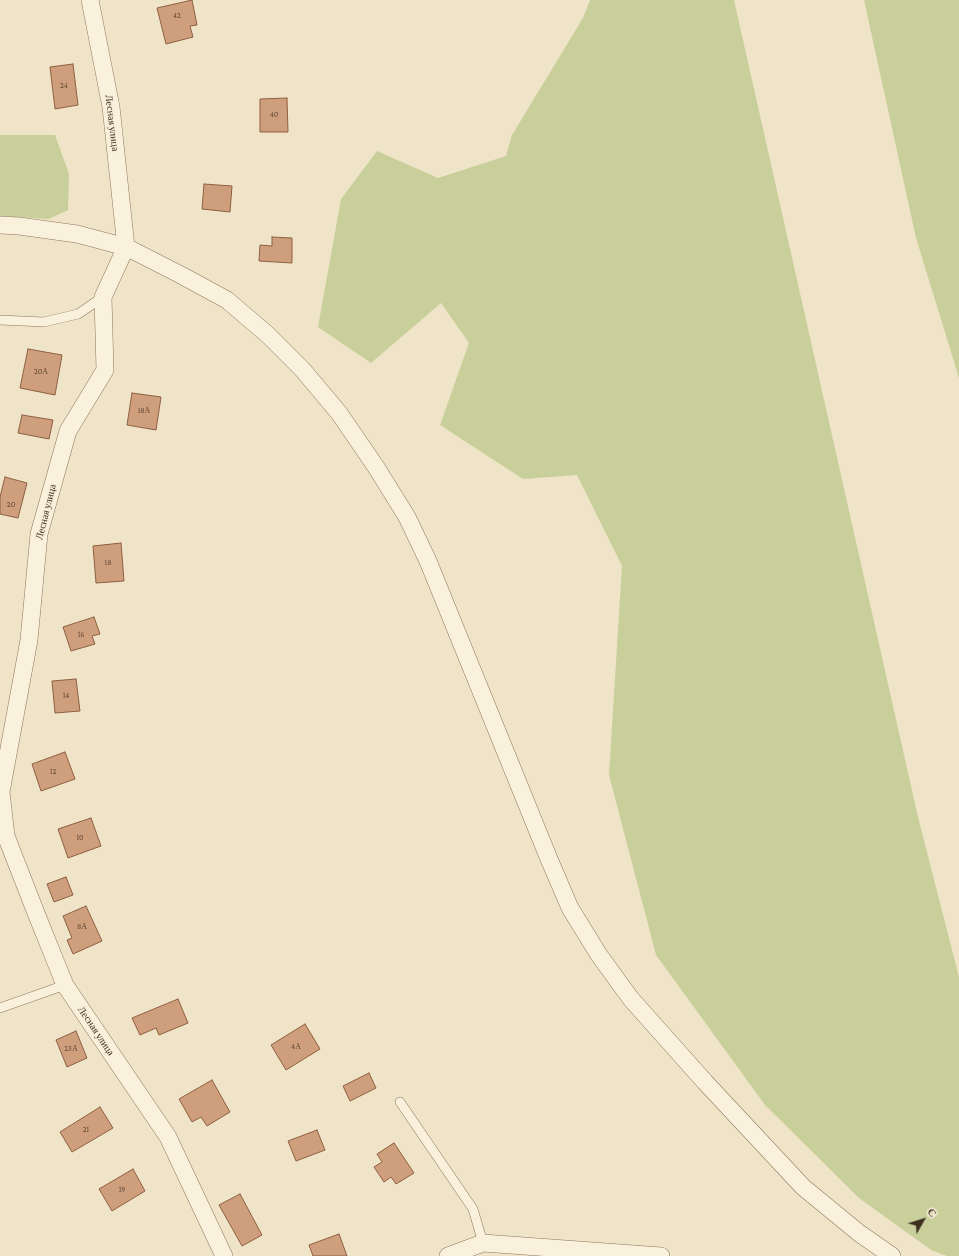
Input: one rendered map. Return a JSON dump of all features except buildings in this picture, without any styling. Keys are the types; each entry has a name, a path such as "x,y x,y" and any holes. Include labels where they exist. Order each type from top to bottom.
{"street":[{"name":"Лесная улица","path":"90,0 111,107 126,247 102,297 105,370 68,431 39,534 28,640 0,792 6,836 65,985 168,1137 224,1256"},
{"path":"0,225 19,226 77,234 126,247 227,300 268,335 302,369 339,413 376,467 407,517 428,561 570,908 599,955 631,999 705,1082 803,1187 859,1233 892,1256"},
{"path":"448,1256 483,1243 661,1256"}],"lane":[{"path":"0,320 44,322 78,314 102,297"},
{"path":"0,1008 65,985"},
{"path":"400,1102 473,1209 483,1243"}],"green space":[{"path":"590,0 734,0 918,817 959,977 959,1256 947,1256 931,1250 859,1198 765,1105 656,955 609,775 622,566 577,475 523,479 440,425 469,343 441,303 371,363 318,327 341,199 377,151 438,178 506,156 512,135 583,18"},
{"path":"864,0 959,0 959,378 916,238"},
{"path":"0,135 55,135 69,174 68,210 49,219 0,216"}]}
